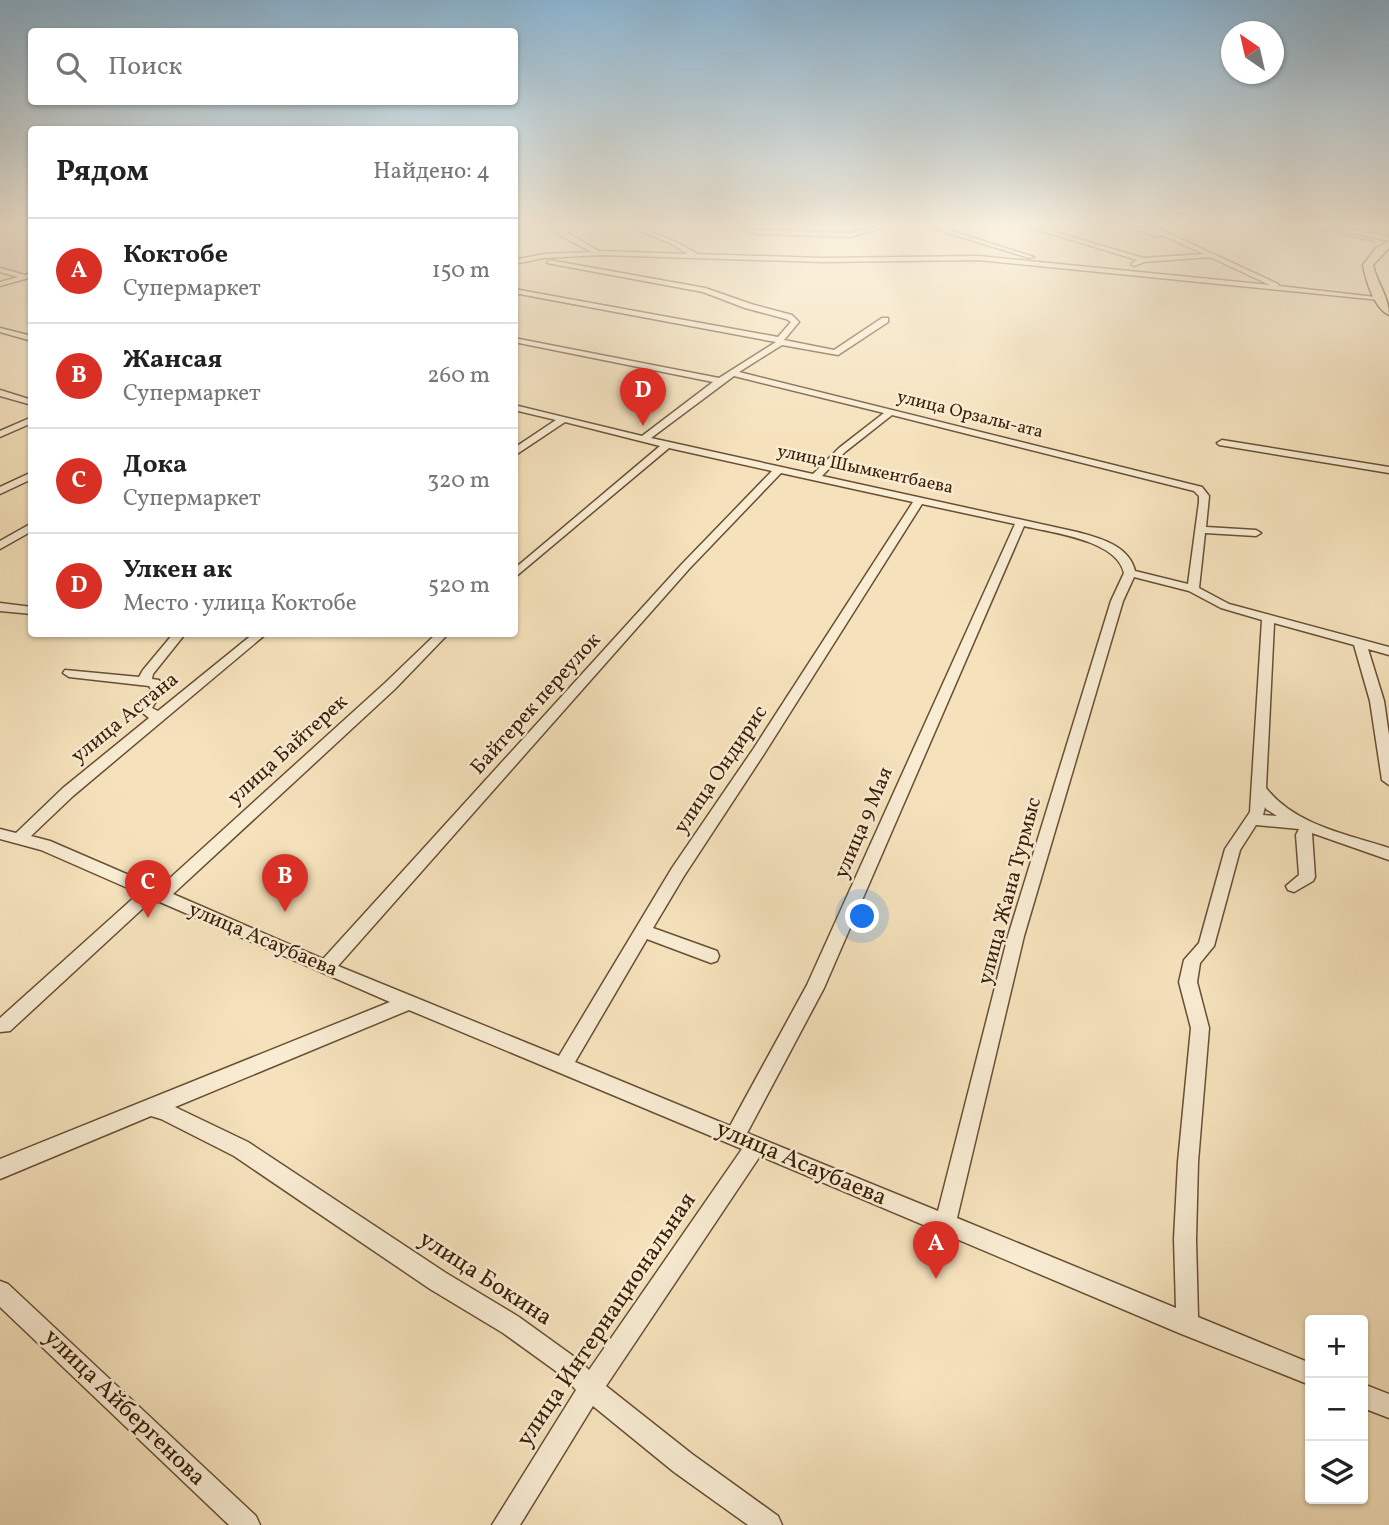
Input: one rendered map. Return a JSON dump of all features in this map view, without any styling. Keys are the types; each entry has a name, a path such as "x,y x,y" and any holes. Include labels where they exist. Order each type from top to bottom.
{"highway":[{"path":"1381,298 1389,312"}],"street":[{"path":"547,298 835,353 885,320"},
{"path":"727,298 784,315"},
{"path":"645,439 732,373 780,341 795,322 775,306"},
{"path":"0,330 28,338"},
{"path":"518,341 720,382"},
{"path":"845,347 860,349"},
{"name":"улица Орзалы-ата","path":"732,373 1187,485 1204,496 1199,530"},
{"path":"0,393 28,402"},
{"name":"улица Шымкентбаева","path":"518,408 667,445 1073,534 1107,547 1128,563 1130,573"},
{"path":"816,477 842,450 891,412"},
{"path":"518,450 564,419"},
{"path":"0,434 28,422"},
{"path":"1222,443 1389,470"},
{"path":"518,572 667,445"},
{"name":"Байтерек переулок","path":"326,968 685,567 779,469"},
{"path":"0,491 28,477"},
{"name":"улица Ондирис","path":"563,1066 678,872 759,751 919,500"},
{"name":"улица 9 Мая","path":"745,1140 820,978 1021,522"},
{"path":"0,546 28,528"},
{"path":"1193,589 1199,530 1256,533"},
{"path":"1130,573 1193,589 1225,606 1389,651"},
{"name":"улица Жана Турмыс","path":"945,1224 1016,936 1117,601 1130,573"},
{"path":"0,607 28,610"},
{"path":"1188,1325 1185,1239 1188,1162 1200,1028 1188,982 1192,961 1206,946 1209,938 1233,849 1254,820 1259,790 1268,618"},
{"path":"145,680 147,673 177,637"},
{"name":"улица Астана","path":"20,838 68,792 256,637"},
{"name":"улица Байтерек","path":"4,1026 390,686 439,637"},
{"path":"1360,644 1377,701 1389,780"},
{"path":"69,673 145,680 157,686 145,709 157,717"},
{"path":"1259,790 1271,805 1303,825"},
{"path":"1254,820 1303,825 1389,854"},
{"path":"1294,886 1307,877 1303,825"},
{"name":"улица Асаубаева","path":"0,834 45,845 409,1003 1305,1372"},
{"path":"642,932 711,956"},
{"path":"0,1169 409,1003"},
{"name":"улица Бокина","path":"152,1108 164,1111 241,1149 438,1281 511,1325 572,1369 590,1389 683,1463 769,1525"},
{"name":"улица Интернациональная","path":"505,1525 745,1140"},
{"name":"улица Айбергенова","path":"0,1292 247,1525"},
{"path":"1368,1398 1389,1406"}],"place":[{"name":"Улкен ак","path":"643,426"},
{"name":"Жансая","path":"285,912"},
{"name":"Дока","path":"148,918"},
{"name":"Коктобе","path":"936,1279"}]}
